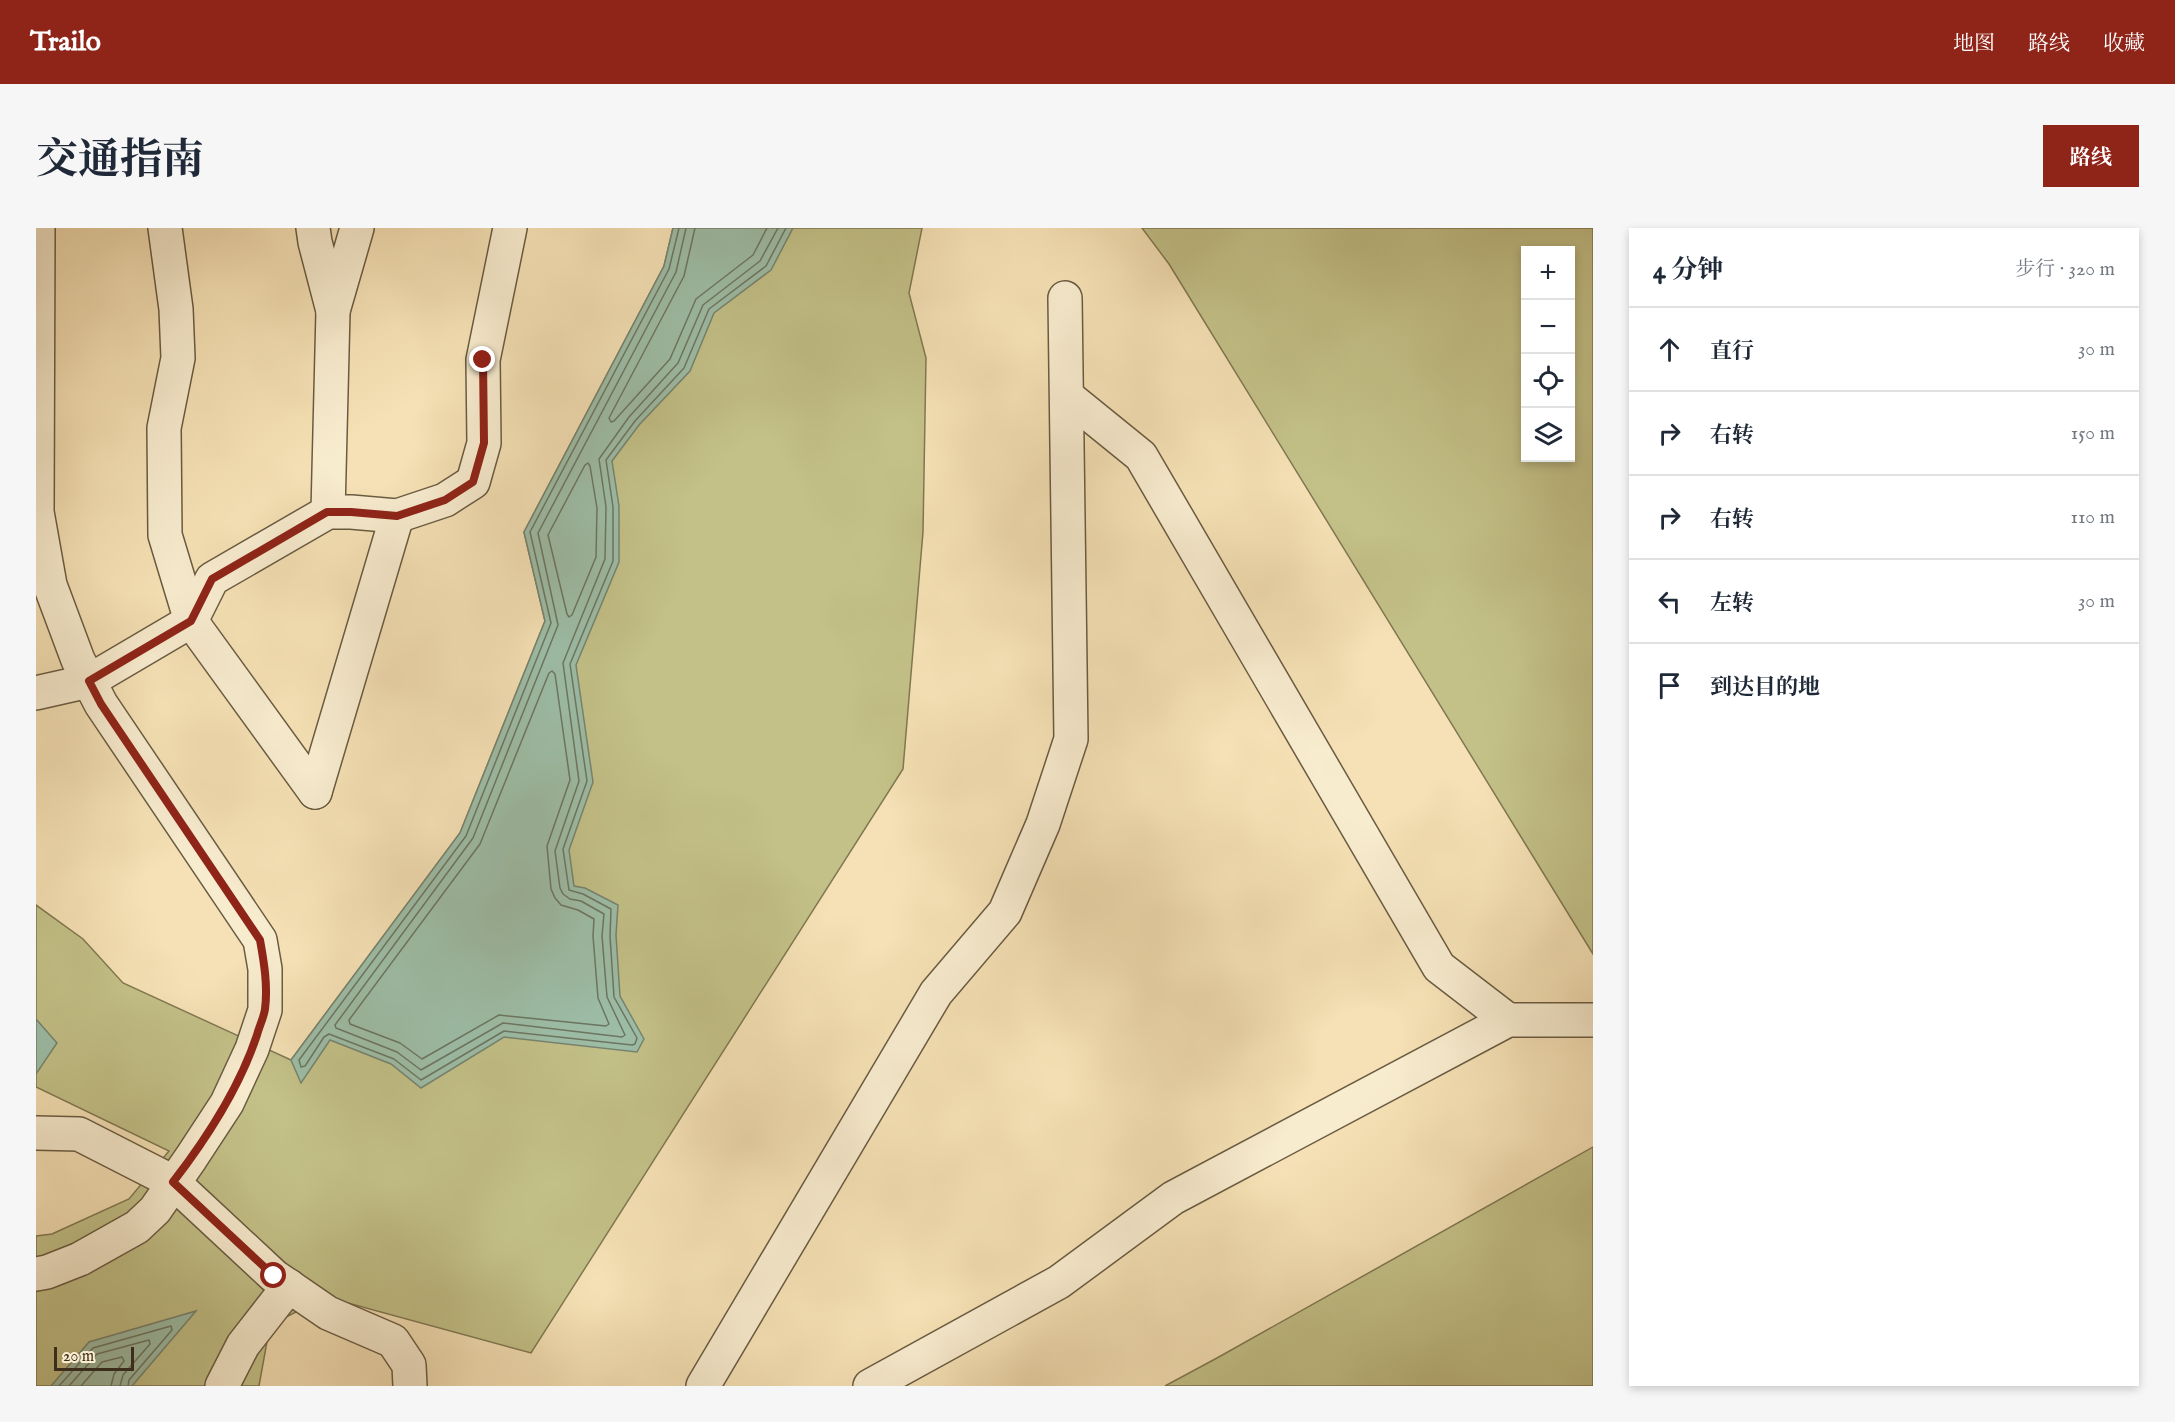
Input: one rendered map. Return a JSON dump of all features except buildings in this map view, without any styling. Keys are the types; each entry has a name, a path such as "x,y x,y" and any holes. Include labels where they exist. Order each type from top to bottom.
{"street":[{"path":"36,1274 81,1259 137,1227 155,1210 227,1103 252,1049 265,1010 265,969 260,940 101,704 78,660 50,585 37,512 38,228"},
{"path":"165,228 176,309 178,358 164,428 165,535 191,621 315,792 397,516"},
{"path":"313,228 333,311"},
{"path":"327,512 333,311 357,228"},
{"path":"36,693 89,681 191,621 212,579 327,512 397,516 445,500 473,482 484,443 483,360 510,228"},
{"path":"703,1386 936,993 1005,912 1043,824 1071,739 1065,298"},
{"path":"1067,396 1141,456 1438,967 1508,1020"},
{"path":"870,1386 1059,1282 1173,1198 1508,1020 1593,1020"},
{"path":"36,1133 79,1134 173,1182 274,1276 328,1313 393,1341 409,1365 410,1386"},
{"path":"222,1386 243,1345 289,1286"}],"shaded area":[{"path":"673,228 922,228 909,293 926,358 923,532 903,769 531,1353 326,1297 270,1325 259,1386 36,1386 36,1236 52,1234 129,1199 169,1151 36,1087 36,905 83,939 123,983 291,1060 460,833 545,621 524,532 664,266"},
{"path":"1142,228 1593,228 1593,954 1169,264"},
{"path":"1593,1147 1593,1386 1165,1386 1217,1358"}],"water":[{"path":"673,228 793,228 771,270 714,313 690,371 639,425 612,461 619,506 619,562 576,665 593,782 569,850 574,886 585,888 618,905 616,935 620,996 644,1039 637,1052 504,1037 421,1088 391,1064 330,1040 301,1083 291,1060 460,833 545,621 524,532 664,266"},
{"path":"36,1019 57,1043 36,1074"},
{"path":"196,1311 132,1386 51,1386 89,1342"}],"route":[{"path":"274,1276 173,1182 227,1103 252,1049 265,1010 265,969 260,940 101,704 89,681 191,621 212,579 327,512 397,516 445,500 473,482 484,443 483,360"}]}
